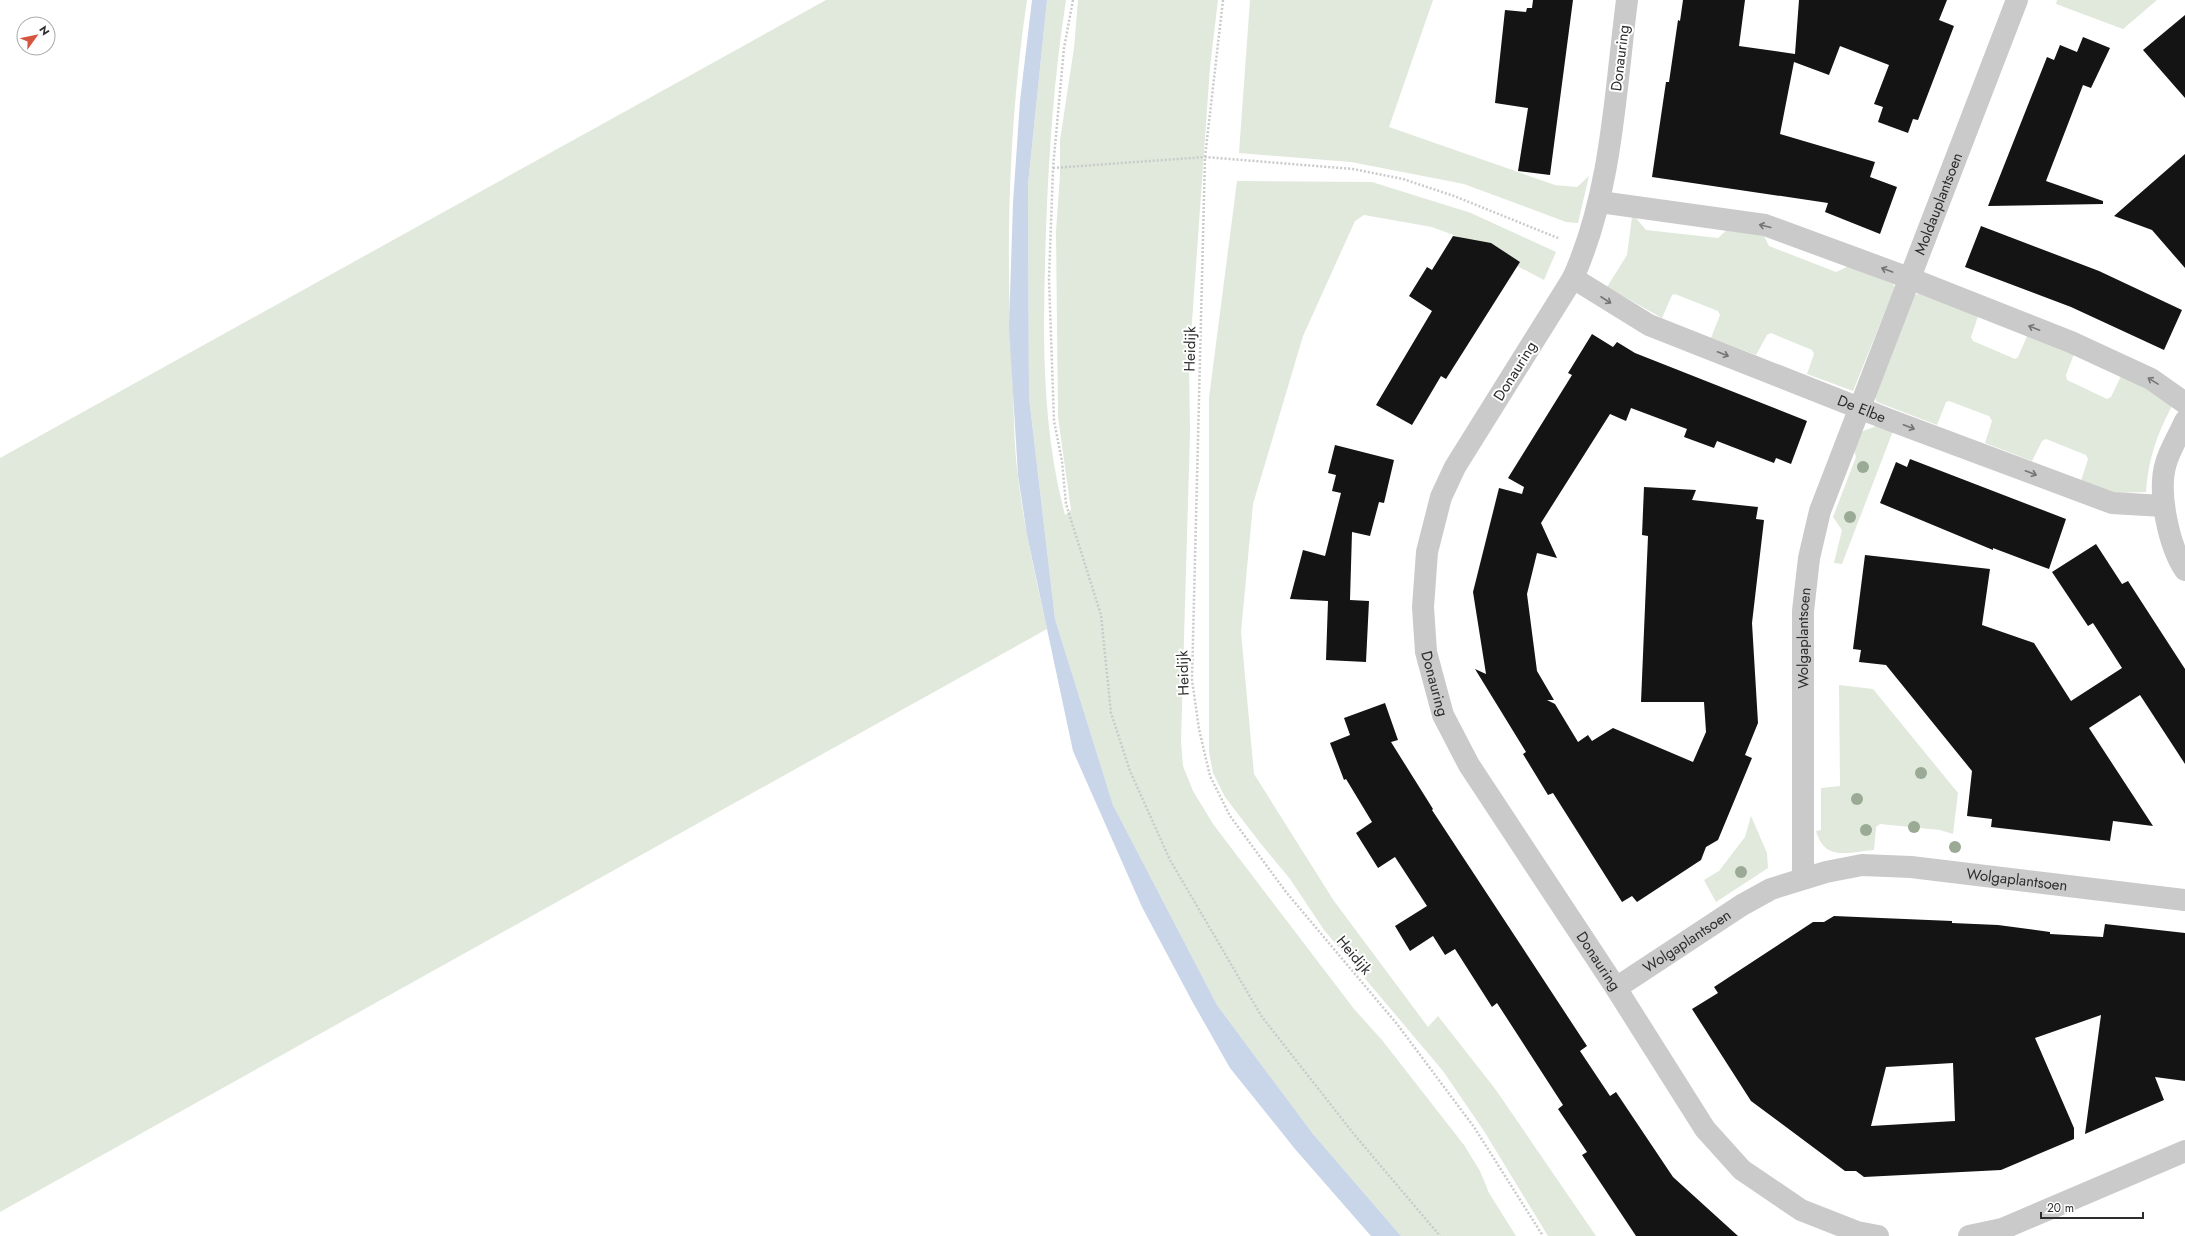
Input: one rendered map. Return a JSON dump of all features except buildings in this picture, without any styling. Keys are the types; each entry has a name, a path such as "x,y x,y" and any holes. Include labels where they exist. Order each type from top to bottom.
{"street":[{"name":"Donauring","path":"1627,0 1600,202 1586,250 1573,278 1454,467 1441,498 1427,552 1423,607 1426,652 1443,715 1469,765 1616,988 1705,1130 1742,1170 1801,1210 1857,1232 1878,1236"},
{"name":"Moldauplantsoen","path":"1859,408 2017,0"},
{"path":"1600,202 1765,225 1909,278 2071,342 2151,379 2185,403"},
{"name":"De Elbe","path":"1573,278 1649,325 1859,408 2112,504 2163,506"},
{"name":"Wolgaplantsoen","path":"1803,878 1803,619 1809,558 1820,511 1859,408"},
{"path":"2185,421 2165,464 2163,506 2176,557 2185,570"},
{"name":"Wolgaplantsoen","path":"1616,988 1742,905 1771,889 1803,878 1862,865 1911,866 2185,900"},
{"path":"1969,1236 2004,1232 2185,1151"}],"path":[{"path":"1073,0 1064,48 1054,168 1049,279 1054,421 1062,461 1066,504 1101,615 1110,713 1130,771 1170,860 1262,1017 1353,1133 1440,1236"},
{"name":"Heidijk","path":"1223,0 1205,158 1192,680 1199,729 1210,776 1230,816 1286,892 1397,1024 1474,1127 1543,1236"},
{"path":"1054,168 1205,158 1352,169 1404,179 1454,196 1586,250"}],"shaded area":[{"path":"826,0 1027,0 1012,145 1009,290 1015,443 1018,476 1027,534 1047,629 0,1212 0,458"},
{"path":"1047,0 1066,0 1058,57 1050,143 1044,301 1047,409 1057,480 1065,515 1071,510 1058,417 1056,231 1060,175 1060,140 1074,48 1078,0 1218,0 1210,67 1189,365 1190,433 1181,741 1183,766 1193,791 1213,824 1354,1009 1382,1040 1464,1145 1480,1171 1489,1193 1516,1236 1401,1236 1313,1134 1217,1005 1113,805 1055,619 1029,397 1028,185"},
{"path":"1250,0 1433,0 1389,127 1555,185 1577,187 1589,176 1578,223 1566,222 1464,184 1351,162 1239,153"},
{"path":"2057,0 2157,0 2123,29 2056,4"},
{"path":"1237,181 1372,182 1471,213 1556,252 1544,280 1467,240 1432,227 1364,215 1355,221 1303,336 1253,504 1241,632 1254,774 1334,901 1428,1027 1438,1016 1496,1090 1596,1236 1548,1236 1484,1131 1443,1071 1324,930 1290,879 1225,797 1213,773 1209,752 1209,398"},
{"path":"1632,217 1636,218 1646,230 1718,238 1728,229 1763,234 1769,246 1836,272 1849,266 1893,284 1895,287 1853,391 1807,374 1814,354 1812,350 1771,333 1767,335 1756,355 1711,338 1720,315 1718,311 1675,294 1672,295 1662,318 1607,287 1627,255"},
{"path":"1919,293 1978,316 1971,337 1973,341 2015,359 2018,357 2028,334 2074,354 2066,375 2067,380 2107,399 2111,397 2121,376 2140,384 2172,406 2154,448 2146,492 2114,493 2081,481 2088,459 2086,455 2046,439 2042,441 2032,461 1985,443 1992,421 1989,416 1949,401 1946,402 1937,425 1877,402 1874,396 1912,296"},
{"path":"1876,426 1893,431 1842,564 1834,563 1842,530 1833,517 1856,457 1854,450 1861,432"},
{"path":"1839,685 1873,689 1958,793 1953,834 1940,830 1880,824 1876,827 1874,850 1839,853 1831,851 1820,841 1816,831 1821,830 1821,788 1840,786"},
{"path":"1751,816 1767,853 1768,868 1716,902 1704,880 1719,871 1745,837"}],"water":[{"path":"1032,0 1047,0 1028,185 1029,397 1055,619 1113,805 1217,1005 1313,1134 1401,1236 1371,1236 1295,1149 1230,1068 1192,1001 1142,907 1073,751 1027,535 1018,475 1009,327 1013,203 1020,101"}]}
